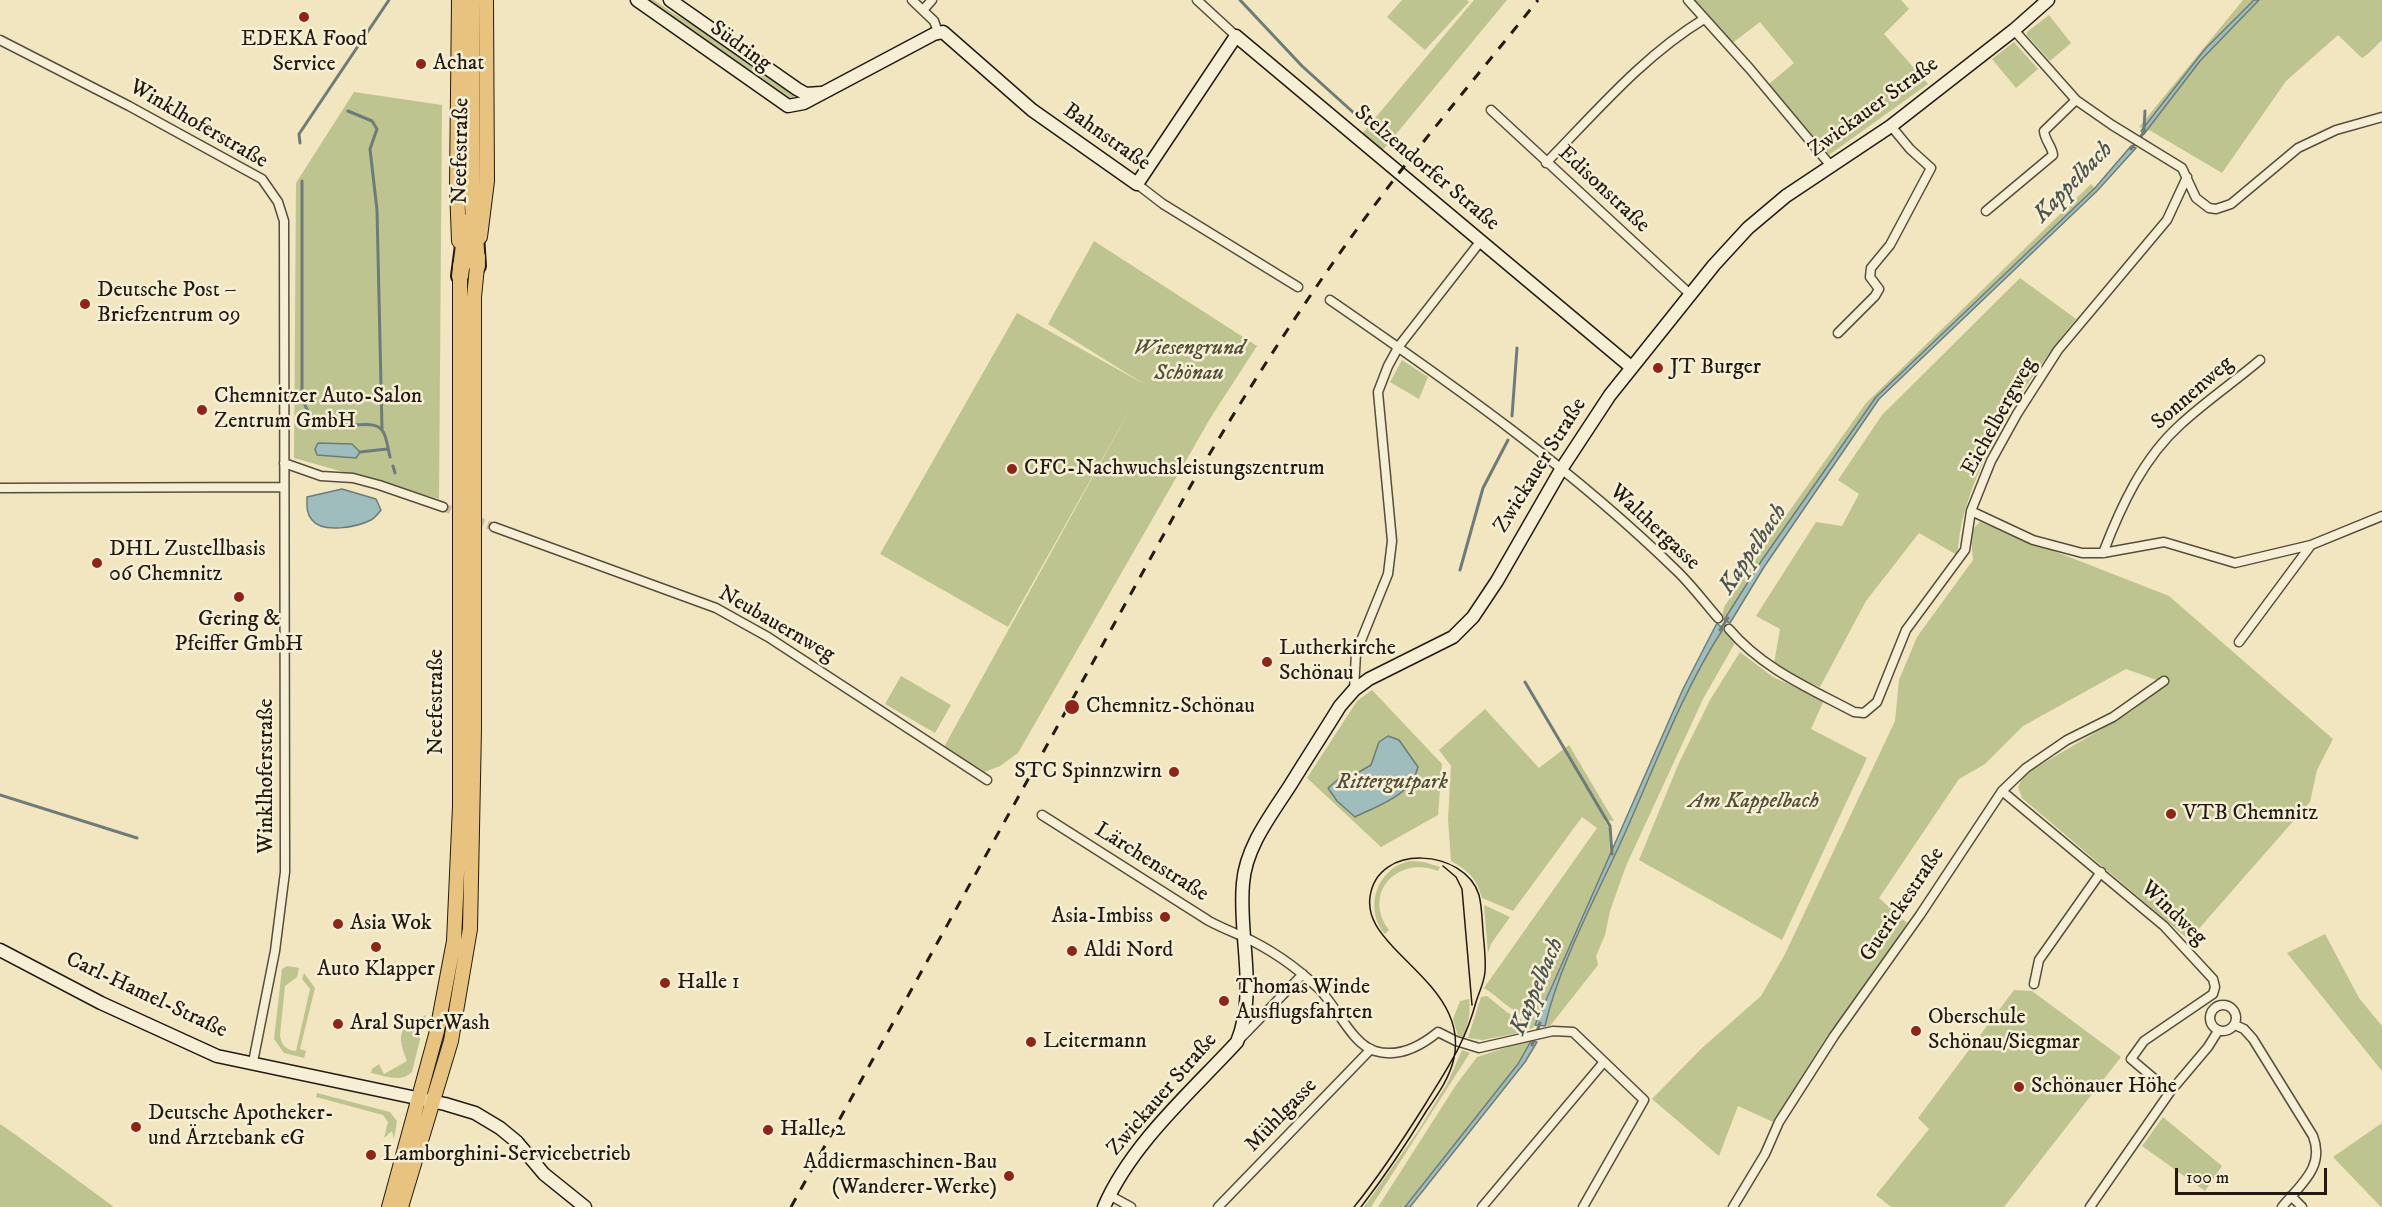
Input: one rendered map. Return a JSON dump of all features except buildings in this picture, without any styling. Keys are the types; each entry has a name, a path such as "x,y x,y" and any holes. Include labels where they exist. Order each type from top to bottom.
{"highway":[{"name":"Neefestraße","path":"471,0 472,189 477,266"},
{"name":"Neefestraße","path":"460,276 472,189"}],"main road":[{"path":"459,0 457,186 460,276"},
{"name":"Neefestraße","path":"401,1207 451,1041 470,929 474,729 474,297 487,181 486,0"},
{"name":"Südring","path":"637,0 782,103 795,106 938,32"},
{"name":"Südring","path":"670,0 797,89 806,94 822,93"},
{"name":"Zwickauer Straße","path":"1107,1201 1136,1153 1237,1042 1245,1019 1248,998 1243,882 1248,860 1258,835 1340,706 1354,690 1369,679 1453,637 1473,617 1497,581 1562,468 1631,367 1714,265 1767,211 1891,126 2014,30 2048,0"},
{"name":"Bahnstraße","path":"938,32 950,36 1032,110 1137,184"},
{"path":"1137,184 1236,36"},
{"name":"Stelzendorfer Straße","path":"1236,36 1631,367"},
{"name":"Neefestraße","path":"389,1207 444,999 454,941 460,796 460,276"},
{"name":"Carl-Hamel-Straße","path":"0,950 147,1025 217,1056 253,1062 475,1113 500,1128 517,1142 544,1174 579,1205"}],"street":[{"name":"Bahnstraße","path":"912,0 934,21 938,32"},
{"path":"923,10 932,0"},
{"name":"Stelzendorfer Straße","path":"1197,0 1236,36"},
{"path":"1688,0 1750,69 1831,166"},
{"path":"1546,163 1639,68 1679,34 1704,19"},
{"path":"2014,30 2076,100 2182,168 2196,198 2202,205 2216,209 2231,204 2243,196 2264,174 2298,148 2336,130 2382,117"},
{"name":"Winklhoferstraße","path":"0,40 129,106 262,179 278,202 284,221 285,872 283,903 253,1062"},
{"path":"1986,211 2053,155 2052,149 2045,140 2044,131 2076,100"},
{"name":"Edisonstraße","path":"1491,110 1691,295"},
{"path":"1838,333 1875,296 1879,289 1870,277 1871,268 1890,245 1931,168 1891,126"},
{"name":"Eichelbergweg","path":"1729,629 1761,661 1782,675 1854,712 1864,713 1877,702 1906,630 1965,550 1971,511 1991,461 2017,414 2052,359 2167,220 2187,177"},
{"name":"Bahnstraße","path":"1137,184 1163,204 1298,287"},
{"path":"1354,690 1356,653 1388,574 1392,541 1378,392 1399,346 1480,242"},
{"path":"1330,300 1399,346 1562,468"},
{"name":"Sonnenweg","path":"2103,553 2117,516 2158,448 2181,423 2260,360"},
{"path":"284,463 321,476 353,478 379,485 443,507"},
{"name":"Walthergasse","path":"1562,468 1680,574 1718,618"},
{"path":"0,488 283,487"},
{"path":"1971,511 2033,540 2082,553 2103,553 2164,542 2235,563 2311,545 2382,516"},
{"name":"Neubauernweg","path":"494,526 716,608 768,637 987,780"},
{"path":"2239,642 2311,545"},
{"name":"Guerickestraße","path":"1733,1207 1765,1154 1779,1122 1834,1036 1920,915 2002,791 2067,740 2113,717 2164,681"},
{"name":"Windweg","path":"2002,791 2164,926 2213,979 2215,987 2213,994 2144,1041 2131,1059 2170,1092"},
{"name":"Lärchenstraße","path":"1042,815 1222,929 1244,936 1303,974 1319,989 1354,1035 1371,1049"},
{"path":"2034,984 2039,960 2101,872"},
{"name":"Zwickauer Straße","path":"1237,1042 1303,974"},
{"path":"2221,1005 2233,1009 2236,1017 2235,1025 2226,1032 2218,1031 2212,1025 2210,1017 2221,1005"},
{"path":"2235,1025 2244,1029 2253,1039 2318,1147 2315,1165 2282,1207"},
{"path":"1371,1049 1385,1053 1403,1051 1418,1047 1438,1032 1455,1041 1479,1048 1553,1031 1573,1032 1644,1100 1583,1207"},
{"path":"2090,1207 2170,1092 2208,1047 2218,1031"},
{"name":"Mühlgasse","path":"1218,1207 1371,1049"},
{"path":"1482,1207 1603,1063"},
{"path":"2291,1196 2302,1207"},
{"path":"1107,1201 1131,1207"}],"green space":[{"path":"646,0 654,0 708,33 794,93 794,98 790,98"},
{"path":"1402,0 1467,0 1469,2 1425,50 1387,17"},
{"path":"1474,0 1507,0 1382,151 1361,135"},
{"path":"1693,0 1901,0 1909,9 1884,34 1928,84 1829,155 1769,84 1794,63 1760,22 1731,44"},
{"path":"2243,0 2382,0 2382,40 2362,58 2338,35 2286,81 2222,173 2151,131 2139,127"},
{"path":"2049,15 2071,43 2050,61 2027,35 2027,32"},
{"path":"2014,42 2038,69 2016,88 1992,59"},
{"path":"354,92 442,105 439,499 294,458 296,183"},
{"path":"2091,184 2095,188 1876,397 1762,560 1724,620 1722,617 1724,607 1866,403"},
{"name":"Wiesengrund Schönau","path":"1094,241 1257,346 1211,417 1018,753 1000,766 984,772 944,747 1134,402 1008,627 880,554 1017,313 1144,384 1048,324"},
{"path":"2020,278 2076,319 2026,387 1996,436 1973,488 1963,519 1957,555 1919,533 1866,601 1820,687 1797,678 1774,663 1780,629 1756,616 1816,522 1842,526 1859,494 1838,480 1882,415"},
{"path":"1402,360 1428,377 1419,399 1390,382"},
{"path":"1980,522 2169,596 2333,739 2317,770 2310,802 2189,940 2022,798 2018,787 2025,774 2132,711 2165,683 2126,669 2023,726 1985,764 1959,779 1879,898 1907,923 1872,978 1827,1036 1773,1122 1738,1106 1719,1156 1652,1099 1702,1048 1761,996 1785,954 1895,721 1899,680 1917,637 1973,560 1971,538 1974,528"},
{"path":"1723,629 1735,643 1703,699 1626,866 1610,911 1605,935 1596,956 1598,965 1550,1026 1545,1026 1568,955 1622,840 1681,705"},
{"name":"Am Kappelbach","path":"1740,652 1773,677 1824,700 1811,729 1867,758 1782,940 1639,860 1678,765 1710,700"},
{"path":"901,676 951,705 935,733 885,704"},
{"name":"Rittergutpark","path":"1372,690 1442,764 1438,815 1381,847 1307,778 1357,701"},
{"path":"1485,709 1539,768 1569,745 1614,821 1604,820 1609,828 1610,855 1533,1028 1528,1029 1525,1016 1484,988 1597,828 1582,817 1513,911 1482,898 1471,876 1451,861 1448,819 1451,766 1439,750"},
{"path":"1410,861 1440,867 1438,871 1423,867 1409,868 1397,873 1388,881 1382,891 1380,903 1382,916 1389,930 1385,934 1378,924 1375,913 1377,890 1389,872"},
{"path":"1484,905 1510,917 1491,944 1488,953"},
{"path":"2325,934 2359,998 2382,1026 2382,1071 2287,953"},
{"path":"287,966 299,968 297,977 285,986 280,1035 283,1044 289,1049 296,1051 310,989 302,979 304,973 315,988 300,1049 306,1051 304,1058 284,1053 274,1039 282,969"},
{"name":"Schönauer Höhe","path":"2014,990 2032,991 2121,1057 2004,1207 1891,1207 1876,1195 1929,1129 1918,1118"},
{"path":"1487,996 1508,1013 1521,1019 1523,1032 1482,1040 1468,1038 1481,997"},
{"path":"1469,999 1466,1028 1463,1037 1458,1036 1453,1019 1460,1001"},
{"path":"426,1015 412,1072 398,1078 371,1073 372,1069 379,1064 384,1074 407,1061 402,1044 402,1032 410,1023"},
{"path":"1531,1041 1518,1064 1405,1207 1378,1207 1456,1085 1477,1057"},
{"path":"1462,1050 1470,1053 1371,1207 1364,1207 1418,1131 1448,1082"},
{"path":"317,1093 390,1112 397,1121 394,1139 392,1131 384,1138 388,1122 383,1115 316,1097"},
{"path":"2163,1117 2222,1166 2205,1191 2142,1146"},
{"path":"2382,1123 2382,1207 2381,1207 2333,1157"},
{"path":"0,1124 16,1135 114,1207 0,1207"}],"water":[{"path":"2254,0 2259,0 2200,61 2144,134 2141,131 2205,49"},
{"path":"2131,146 2136,148 2097,191 1879,399 1764,567 1730,623 1724,620 1762,560 1876,397 2095,188"},
{"path":"318,443 352,444 360,452 356,458 317,455 315,449"},
{"path":"342,489 376,499 381,510 365,523 340,528 324,527 312,520 307,509 307,497"},
{"path":"1717,623 1723,629 1680,707 1578,933 1559,980 1545,1026 1535,1025 1683,689"},
{"path":"1388,736 1399,740 1418,767 1415,777 1402,792 1393,798 1355,817 1337,801 1328,788 1343,775 1359,772 1371,765 1379,742"},
{"path":"1531,1041 1537,1042 1525,1062 1410,1207 1405,1207 1518,1064"}],"waterway":[{"path":"300,143 299,134 389,0"},
{"path":"1240,0 1302,66 1386,142"},
{"path":"348,111 372,121 377,129 370,149 377,210 382,429"},
{"path":"2144,130 2145,111"},
{"name":"Kappelbach","path":"2131,149 2145,131"},
{"path":"302,181 302,394 307,410 316,420 328,424 375,426 384,433 390,457"},
{"path":"1512,416 1517,348"},
{"path":"1460,570 1483,488 1508,440"},
{"path":"360,452 387,449"},
{"path":"393,466 395,473"},
{"name":"Kappelbach","path":"1720,630 1728,618"},
{"path":"1525,682 1610,826 1612,854"},
{"path":"0,795 137,838"},
{"name":"Kappelbach","path":"1532,1045 1540,1023"}],"tunnel":[{"path":"443,507 494,527"}],"tram line":[{"path":"1354,1207 1392,1156 1449,1066 1455,1054 1467,1030 1484,980 1485,957 1479,895 1471,880 1457,868 1440,861 1422,858 1404,860 1388,867 1376,879 1370,897 1373,919 1380,931 1432,987 1449,1014 1455,1035 1455,1052 1454,1058 1450,1072 1443,1085 1396,1159 1361,1207"},
{"path":"1443,866 1456,877 1462,889 1472,1005"}],"railway":[{"path":"791,1207 1190,487 1233,415 1301,309 1349,240 1434,128 1538,0"}],"place":[{"name":"EDEKA Food Service","path":"304,17"},
{"name":"Achat","path":"421,64"},
{"name":"Deutsche Post – Briefzentrum 09","path":"85,304"},
{"name":"JT Burger","path":"1658,368"},
{"name":"Chemnitzer Auto-Salon Zentrum GmbH","path":"202,410"},
{"name":"CFC-Nachwuchsleistungszentrum","path":"1012,469"},
{"name":"DHL Zustellbasis 06 Chemnitz","path":"97,563"},
{"name":"Gering & Pfeiffer GmbH","path":"239,597"},
{"name":"Lutherkirche Schönau","path":"1267,662"},
{"name":"Chemnitz-Schönau","path":"1072,707"},
{"name":"STC Spinnzwirn","path":"1174,772"},
{"name":"VTB Chemnitz","path":"2171,814"},
{"name":"Asia-Imbiss","path":"1165,917"},
{"name":"Asia Wok","path":"338,924"},
{"name":"Auto Klapper","path":"376,947"},
{"name":"Aldi Nord","path":"1072,951"},
{"name":"Halle 1","path":"665,983"},
{"name":"Thomas Winde Ausflugsfahrten","path":"1224,1001"},
{"name":"Aral SuperWash","path":"338,1024"},
{"name":"Oberschule Schönau/Siegmar","path":"1916,1031"},
{"name":"Leitermann","path":"1031,1042"},
{"name":"Schönauer Höhe","path":"2019,1087"},
{"name":"Deutsche Apotheker- und Ärztebank eG","path":"136,1127"},
{"name":"Halle 2","path":"768,1130"},
{"name":"Lamborghini-Servicebetrieb","path":"371,1155"},
{"name":"Addiermaschinen-Bau (Wanderer-Werke)","path":"1009,1176"}]}
